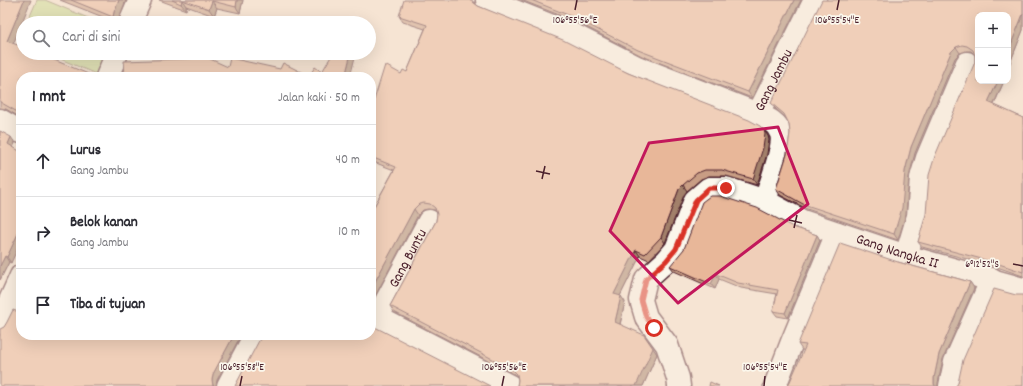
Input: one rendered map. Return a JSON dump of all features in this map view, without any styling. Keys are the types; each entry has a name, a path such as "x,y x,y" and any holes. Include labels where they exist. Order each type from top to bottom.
{"street":[{"path":"133,16 140,0"},
{"path":"487,0 572,34 637,67 758,114"},
{"name":"Gang Jambu","path":"765,201 780,151 781,134 772,120 758,114 815,0"},
{"path":"109,72 114,60"},
{"path":"906,256 918,216 921,178 927,158 967,63"},
{"path":"0,120 16,129"},
{"path":"679,386 678,378 667,345 646,317 641,300 646,279 666,261 676,249 696,200 709,188 726,188 765,201"},
{"name":"Gang Nangka II","path":"765,201 802,221 837,233 906,256 992,279 1023,289"},
{"name":"Gang Buntu","path":"376,313 429,221"},
{"path":"775,386 837,233"},
{"path":"950,386 955,362 992,279"},
{"path":"0,323 16,287"},
{"path":"376,317 506,385"},
{"path":"228,386 252,340"}],"highlighted area":[{"path":"778,127 808,204 678,303 610,231 649,143"}],"green space":[{"path":"37,0 45,0 83,16 30,16"},
{"path":"63,60 107,60 103,72 91,72"}],"building":[{"path":"0,0 24,0 17,16 16,16 7,41 16,44 16,60 54,60 84,72 16,72 16,111 0,102"},
{"path":"71,0 119,0 113,16"},
{"path":"172,0 182,0 181,4"},
{"path":"182,0 237,0 236,7 212,1 209,9"},
{"path":"404,0 472,0 478,6 563,40 628,73 749,120 764,130 765,134 763,148 753,179 722,170 705,170 697,173 679,189 661,237 645,254 636,250 614,294 621,296 615,322 644,335 653,348 636,386 517,386 517,374 512,369 390,306 436,221 437,214 435,208 430,204 419,204 414,209 376,280 376,203 396,167 376,159 376,94 385,65 401,74 403,70 407,72 427,25 399,16"},
{"path":"531,0 794,0 748,92 638,50 573,17"},
{"path":"822,0 1023,0 1023,14 1011,44 1011,12 975,12 975,56 973,50 962,45 956,47 951,52 911,147 905,171 902,208 894,234 803,204 776,189 787,154 790,133 789,124 784,114 771,103"},
{"path":"212,60 228,67 230,60 239,60 280,69 283,63 301,72 125,72 124,61"},
{"path":"329,60 349,60 346,72 322,72"},
{"path":"975,62 975,84 997,84 988,102 1023,118 1023,272 993,262 918,242 926,214 929,175 935,156"},
{"path":"315,67 322,72 312,72"},
{"path":"0,131 11,137 8,144 16,149 16,238 7,257 5,256 0,266"},
{"path":"710,196 720,196 757,208 793,227 817,235 785,313 773,311 778,290 738,283 716,274 711,284 670,266 684,249 702,202"},
{"path":"840,243 898,262 970,282 939,354 934,378 935,386 788,386 806,345 798,344"},
{"path":"994,289 1016,295 1023,295 1023,386 956,386 963,360"},
{"path":"13,310 16,311 16,340 231,340 213,374 213,386 0,386 0,329 4,327"},
{"path":"376,328 490,386 235,386 259,340 376,340"},
{"path":"710,382 719,386 709,386"}],"route":[{"path":"654,328 646,317 641,300 646,279 666,261 676,249 696,200 709,188 726,188"}]}
